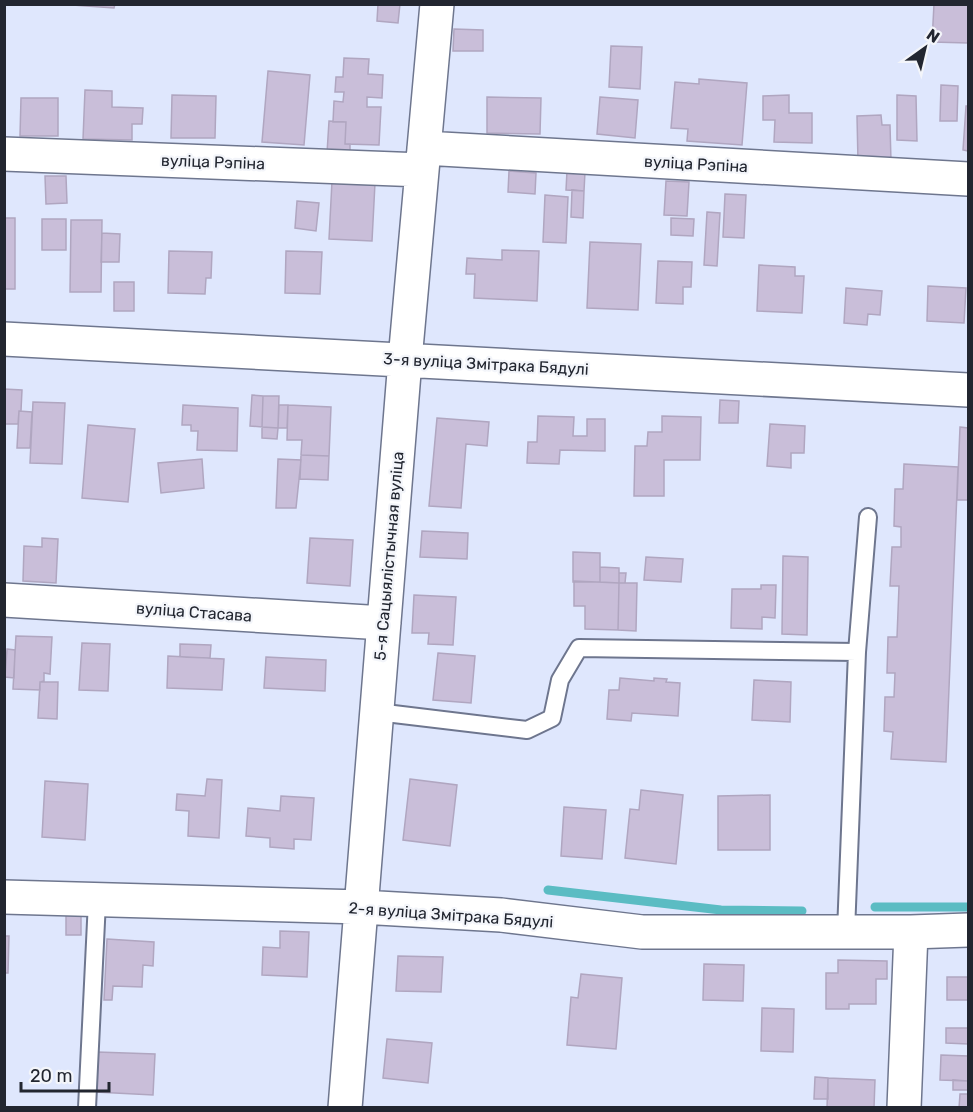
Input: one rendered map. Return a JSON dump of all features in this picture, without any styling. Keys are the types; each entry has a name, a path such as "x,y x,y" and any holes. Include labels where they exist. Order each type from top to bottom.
{"street":[{"name":"5-я Сацыялістычная вуліца","path":"345,1107 405,360 437,4"},
{"name":"вуліца Рэпіна","path":"4,154 423,159 969,178"},
{"name":"3-я вуліца Змітрака Бядулі","path":"4,339 969,390"},
{"name":"вуліца Стасава","path":"4,600 384,623"},
{"name":"2-я вуліца Змітрака Бядулі","path":"4,897 362,908 501,915 642,932 969,930"},
{"path":"904,1107 911,932"}],"lane":[{"path":"846,932 857,652 868,517"},
{"path":"377,712 527,730 552,718 560,680 579,648 857,652"},
{"path":"87,1107 97,901"}],"building":[{"path":"58,4 115,4 114,8"},
{"path":"378,4 400,4 398,23 377,21"},
{"path":"934,4 968,4 968,43 932,42"},
{"path":"454,29 483,30 483,51 453,51"},
{"path":"611,46 642,47 640,89 609,87"},
{"path":"344,58 369,59 368,74 383,75 382,98 367,97 367,107 381,107 379,145 345,144 346,122 333,122 334,101 343,102 344,92 335,92 336,77 343,77"},
{"path":"268,71 310,75 304,145 262,142"},
{"path":"699,79 747,83 742,145 687,141 688,129 671,128 675,82 699,84"},
{"path":"941,85 958,86 957,121 940,121"},
{"path":"85,90 112,91 112,107 143,108 142,124 132,124 132,140 83,139"},
{"path":"172,95 216,96 215,138 171,138"},
{"path":"789,95 789,113 812,113 812,143 774,142 775,120 763,120 763,96"},
{"path":"897,95 916,96 917,141 897,140"},
{"path":"487,97 541,98 540,134 487,133"},
{"path":"600,97 638,100 635,138 597,134"},
{"path":"21,98 58,98 58,136 20,136"},
{"path":"966,106 968,106 968,151 963,150"},
{"path":"881,115 882,125 890,125 891,161 858,162 857,116"},
{"path":"329,121 346,122 345,144 350,144 350,154 327,153"},
{"path":"509,171 536,173 535,194 508,192"},
{"path":"567,171 585,172 584,191 566,190"},
{"path":"45,176 66,176 67,203 46,204"},
{"path":"332,181 375,183 372,241 329,239"},
{"path":"666,181 689,182 687,216 664,215"},
{"path":"572,190 584,191 583,218 571,217"},
{"path":"725,194 746,195 744,238 723,237"},
{"path":"545,195 568,197 566,243 543,242"},
{"path":"297,201 319,203 316,231 295,228"},
{"path":"707,212 720,213 717,266 704,265"},
{"path":"4,218 15,218 15,289 4,289"},
{"path":"671,218 694,219 693,236 671,235"},
{"path":"42,219 66,219 66,250 42,250"},
{"path":"71,220 102,220 101,292 70,292"},
{"path":"102,233 120,234 119,262 101,262"},
{"path":"590,242 641,244 638,310 587,308"},
{"path":"502,250 539,251 537,301 474,298 475,274 466,274 467,258 502,260"},
{"path":"169,251 212,252 211,278 206,278 205,294 168,293"},
{"path":"286,251 322,252 320,294 285,293"},
{"path":"658,261 692,262 691,287 683,287 683,304 656,303"},
{"path":"759,265 795,267 795,276 804,276 802,313 757,311"},
{"path":"114,282 134,282 134,311 114,311"},
{"path":"928,286 966,288 964,323 927,321"},
{"path":"846,288 882,291 880,315 868,314 867,325 844,323"},
{"path":"4,389 22,390 18,424 4,424"},
{"path":"252,395 263,396 262,427 250,426"},
{"path":"263,396 279,396 278,428 262,427"},
{"path":"720,400 739,401 738,423 719,423"},
{"path":"33,402 65,403 62,464 30,463"},
{"path":"183,405 238,408 237,451 197,450 198,431 191,431 191,425 182,425"},
{"path":"279,405 288,405 287,428 278,428"},
{"path":"288,405 331,407 329,456 301,455 302,440 287,440"},
{"path":"19,411 32,412 30,448 17,448"},
{"path":"538,416 574,417 573,436 587,436 587,419 605,419 605,451 560,450 559,464 527,463 528,442 537,442"},
{"path":"662,416 701,417 700,460 664,460 664,496 634,496 635,446 647,446 648,432 662,432"},
{"path":"437,418 489,422 487,446 466,444 461,508 429,506"},
{"path":"770,424 805,426 804,453 791,453 791,468 767,466"},
{"path":"88,425 135,429 128,502 82,498"},
{"path":"262,427 278,428 277,439 262,438"},
{"path":"960,427 968,428 968,500 957,500"},
{"path":"301,455 329,456 328,480 300,479"},
{"path":"202,459 204,488 161,493 158,463"},
{"path":"278,459 301,460 296,508 276,508"},
{"path":"904,464 958,467 946,762 891,759 893,732 884,731 885,697 894,697 895,673 887,673 888,637 897,637 899,586 890,586 892,547 901,547 901,527 894,526 895,489 903,489"},
{"path":"422,531 468,533 467,559 420,557"},
{"path":"42,538 58,539 56,583 23,581 24,546 42,547"},
{"path":"310,538 353,540 350,586 307,583"},
{"path":"573,552 600,553 600,582 573,582"},
{"path":"783,556 808,557 807,635 782,634"},
{"path":"646,557 683,559 681,582 644,580"},
{"path":"600,567 619,568 619,583 600,582"},
{"path":"619,573 626,573 625,583 619,583"},
{"path":"574,581 619,583 618,630 585,629 585,606 574,606"},
{"path":"619,583 637,583 636,631 618,630"},
{"path":"761,585 776,585 775,618 762,617 762,629 731,628 732,589 761,589"},
{"path":"414,595 456,597 453,645 428,644 429,633 412,633"},
{"path":"16,636 52,637 50,674 44,673 44,681 40,682 40,690 13,689"},
{"path":"82,643 110,644 108,691 79,690"},
{"path":"180,644 211,645 210,658 180,657"},
{"path":"7,649 15,650 14,678 5,677"},
{"path":"438,653 475,656 471,703 433,700"},
{"path":"168,656 224,659 222,690 167,688"},
{"path":"266,657 326,660 325,691 264,688"},
{"path":"620,678 654,681 654,678 667,679 666,682 680,683 678,716 632,713 631,721 607,719 609,690 619,690"},
{"path":"754,680 791,682 790,722 752,720"},
{"path":"40,682 58,682 57,719 38,718"},
{"path":"207,779 222,780 219,838 188,836 189,811 176,810 177,794 205,796"},
{"path":"410,779 457,785 450,846 403,840"},
{"path":"45,781 88,784 85,840 42,837"},
{"path":"641,790 683,795 676,864 625,858 630,809 639,810"},
{"path":"770,795 770,850 718,850 718,796"},
{"path":"281,796 314,798 311,840 294,839 294,849 270,847 270,838 246,836 248,808 280,811"},
{"path":"564,807 606,810 602,859 561,856"},
{"path":"81,912 81,935 66,935 66,913"},
{"path":"280,931 309,932 307,977 262,975 263,947 280,948"},
{"path":"4,936 9,936 8,973 4,973"},
{"path":"107,939 154,942 153,966 143,965 142,987 113,986 112,1000 104,1000"},
{"path":"398,956 443,957 441,992 396,991"},
{"path":"838,960 887,961 887,979 876,979 876,1004 849,1004 849,1009 826,1009 826,973 838,973"},
{"path":"704,964 744,965 743,1001 703,1000"},
{"path":"581,974 622,978 616,1049 567,1045 571,997 578,998"},
{"path":"947,977 968,977 968,1000 947,1000"},
{"path":"762,1008 794,1009 793,1052 761,1051"},
{"path":"946,1028 968,1028 968,1044 946,1043"},
{"path":"387,1039 432,1043 428,1083 383,1078"},
{"path":"97,1052 155,1054 153,1095 96,1092"},
{"path":"941,1055 968,1056 968,1081 940,1080"},
{"path":"815,1077 828,1078 828,1099 814,1099"},
{"path":"828,1078 875,1080 874,1108 827,1108"},
{"path":"953,1080 968,1081 968,1090 953,1090"},
{"path":"960,1094 968,1094 968,1108 959,1108"}],"waterway":[{"path":"548,890 721,910 802,911"},
{"path":"875,907 968,907"}]}
